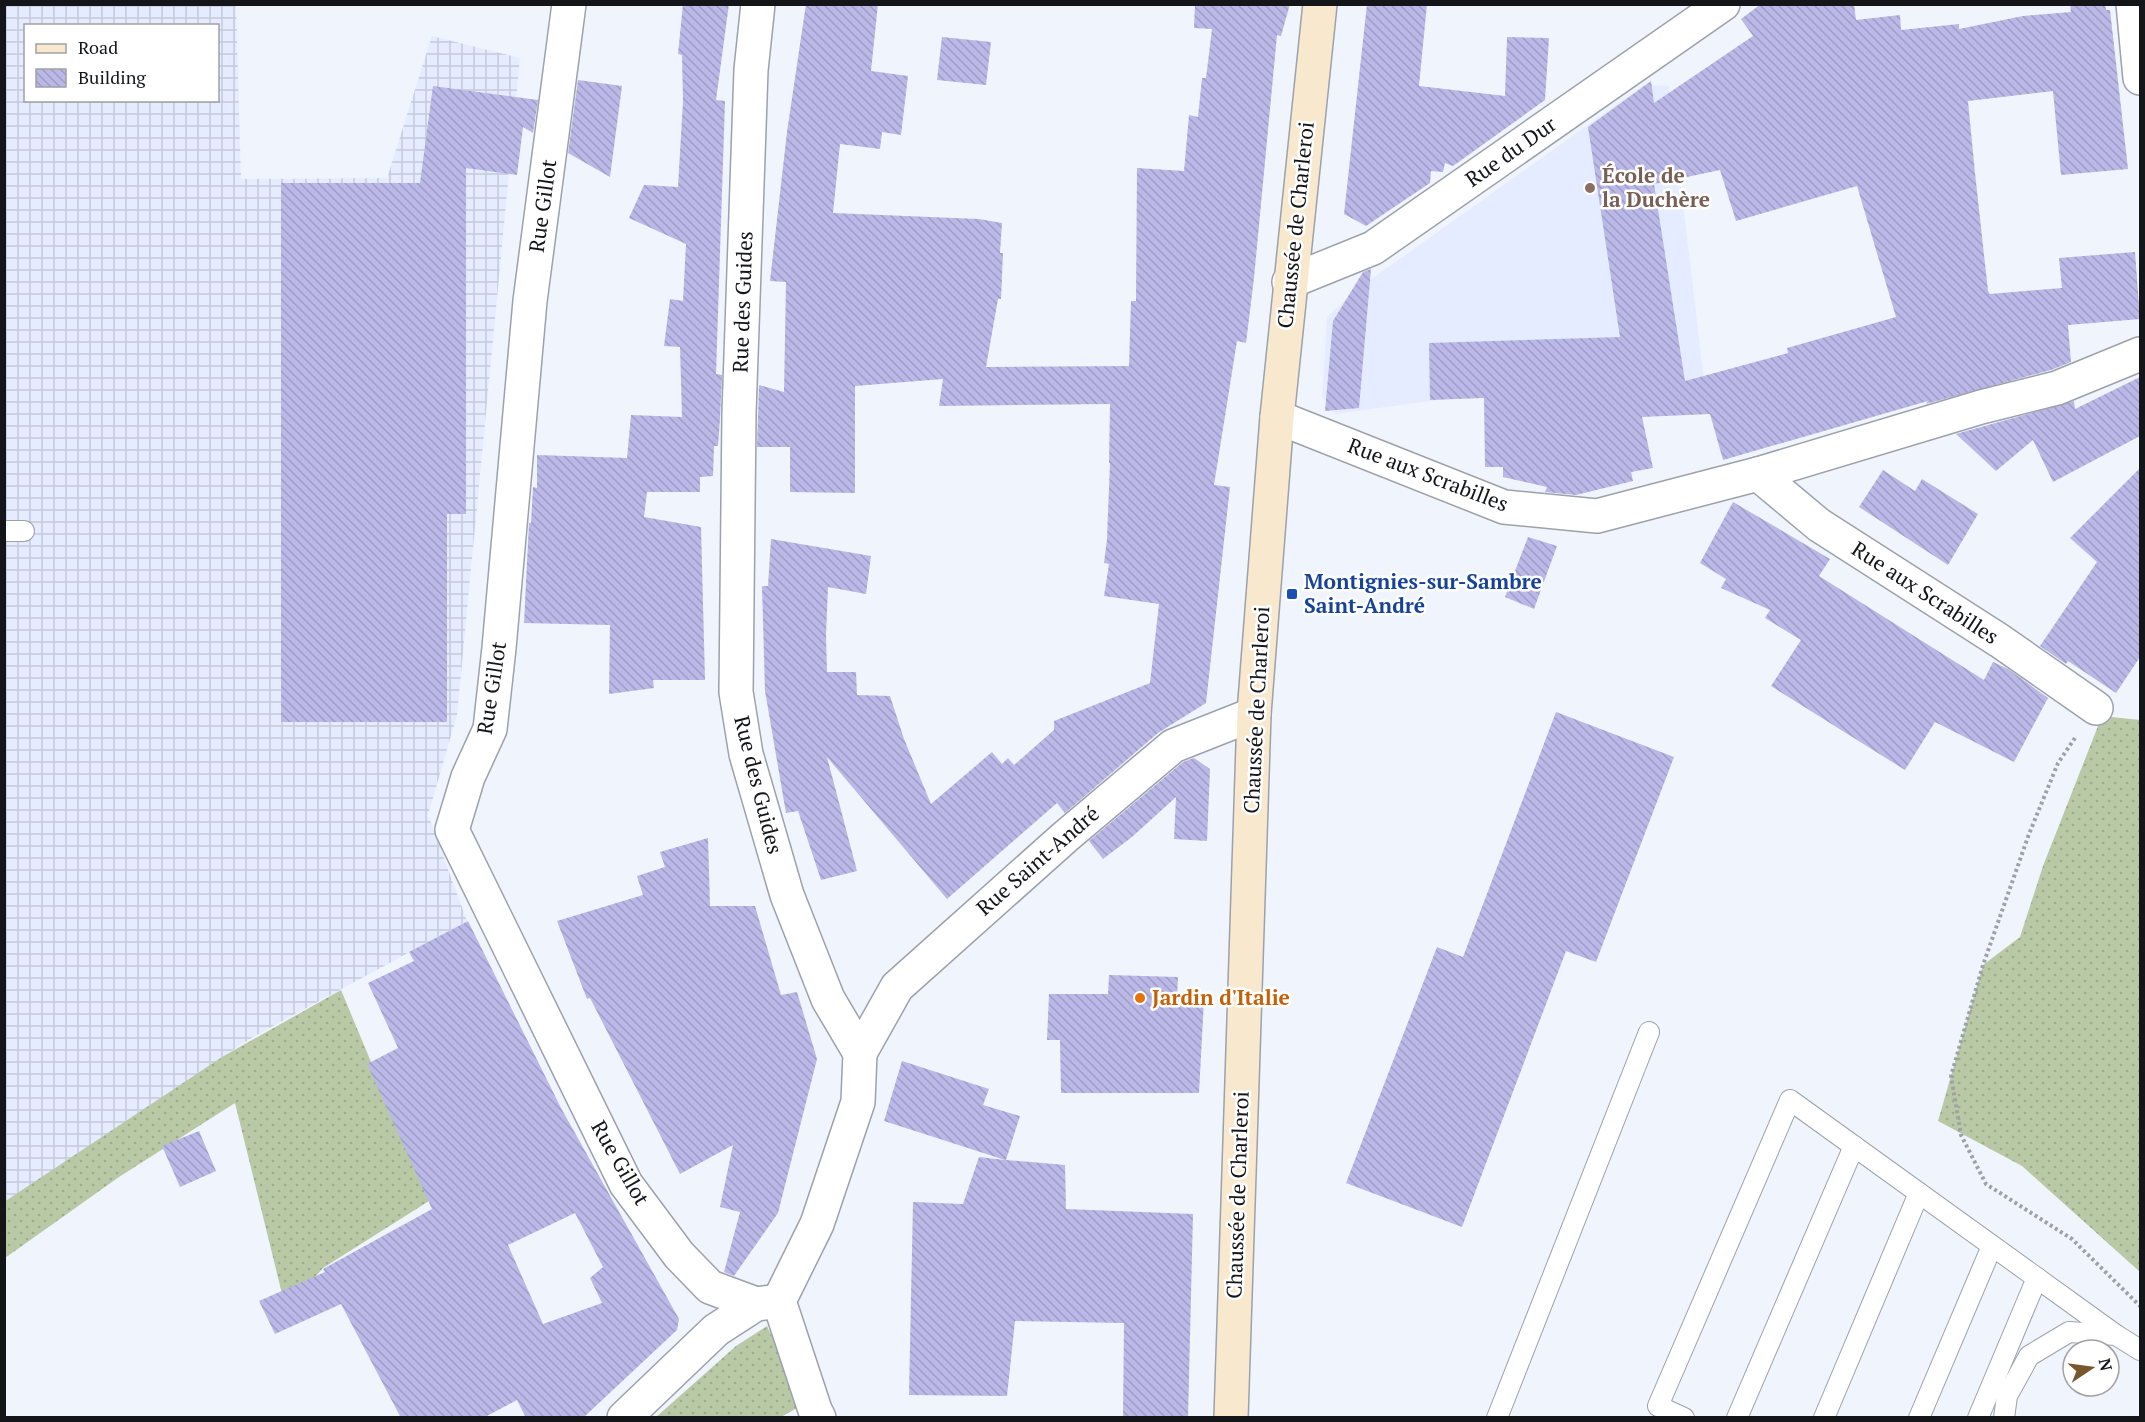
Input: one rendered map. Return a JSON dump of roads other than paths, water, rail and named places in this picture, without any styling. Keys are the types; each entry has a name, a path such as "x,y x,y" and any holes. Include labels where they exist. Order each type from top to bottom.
{"main road":[{"name":"Chaussée de Charleroi","path":"1231,1418 1254,714 1276,417 1320,4"}],"street":[{"name":"Rue Gillot","path":"569,4 530,301 490,729 468,777 452,830 626,1184 679,1255 710,1287 767,1302"},
{"name":"Rue des Guides","path":"758,4 751,70 739,413 736,692 746,754 787,895 828,999 860,1053"},
{"name":"Rue du Dur","path":"1289,282 1373,248 1723,4"},
{"path":"2133,4 2140,78"},
{"name":"Rue aux Scrabilles","path":"1276,417 1503,507 1597,516 1758,474 1981,407 2057,388 2140,354"},
{"name":"Rue aux Scrabilles","path":"1758,474 1818,525 2000,641 2096,708"},
{"name":"Rue Saint-André","path":"860,1053 897,987 1065,837 1173,746 1254,714"},
{"path":"624,1418 716,1330 767,1302 817,1224 858,1102 860,1053"},
{"path":"767,1302 819,1418"}],"lane":[{"path":"1497,1418 1649,1032"},
{"path":"1684,1418 1658,1406 1790,1100 2140,1350"},
{"path":"1737,1418 1854,1146"},
{"path":"1824,1418 1919,1193"},
{"path":"1919,1418 1992,1246"},
{"path":"1978,1418 2037,1278"},
{"path":"2004,1418 2007,1396 2029,1356 2069,1332 2116,1335"}],"place":[{"name":"École de la Duchère","path":"1590,188"},
{"name":"Montignies-sur-Sambre Saint-André","path":"1292,594"},
{"name":"Jardin d'Italie","path":"1140,998"}]}
